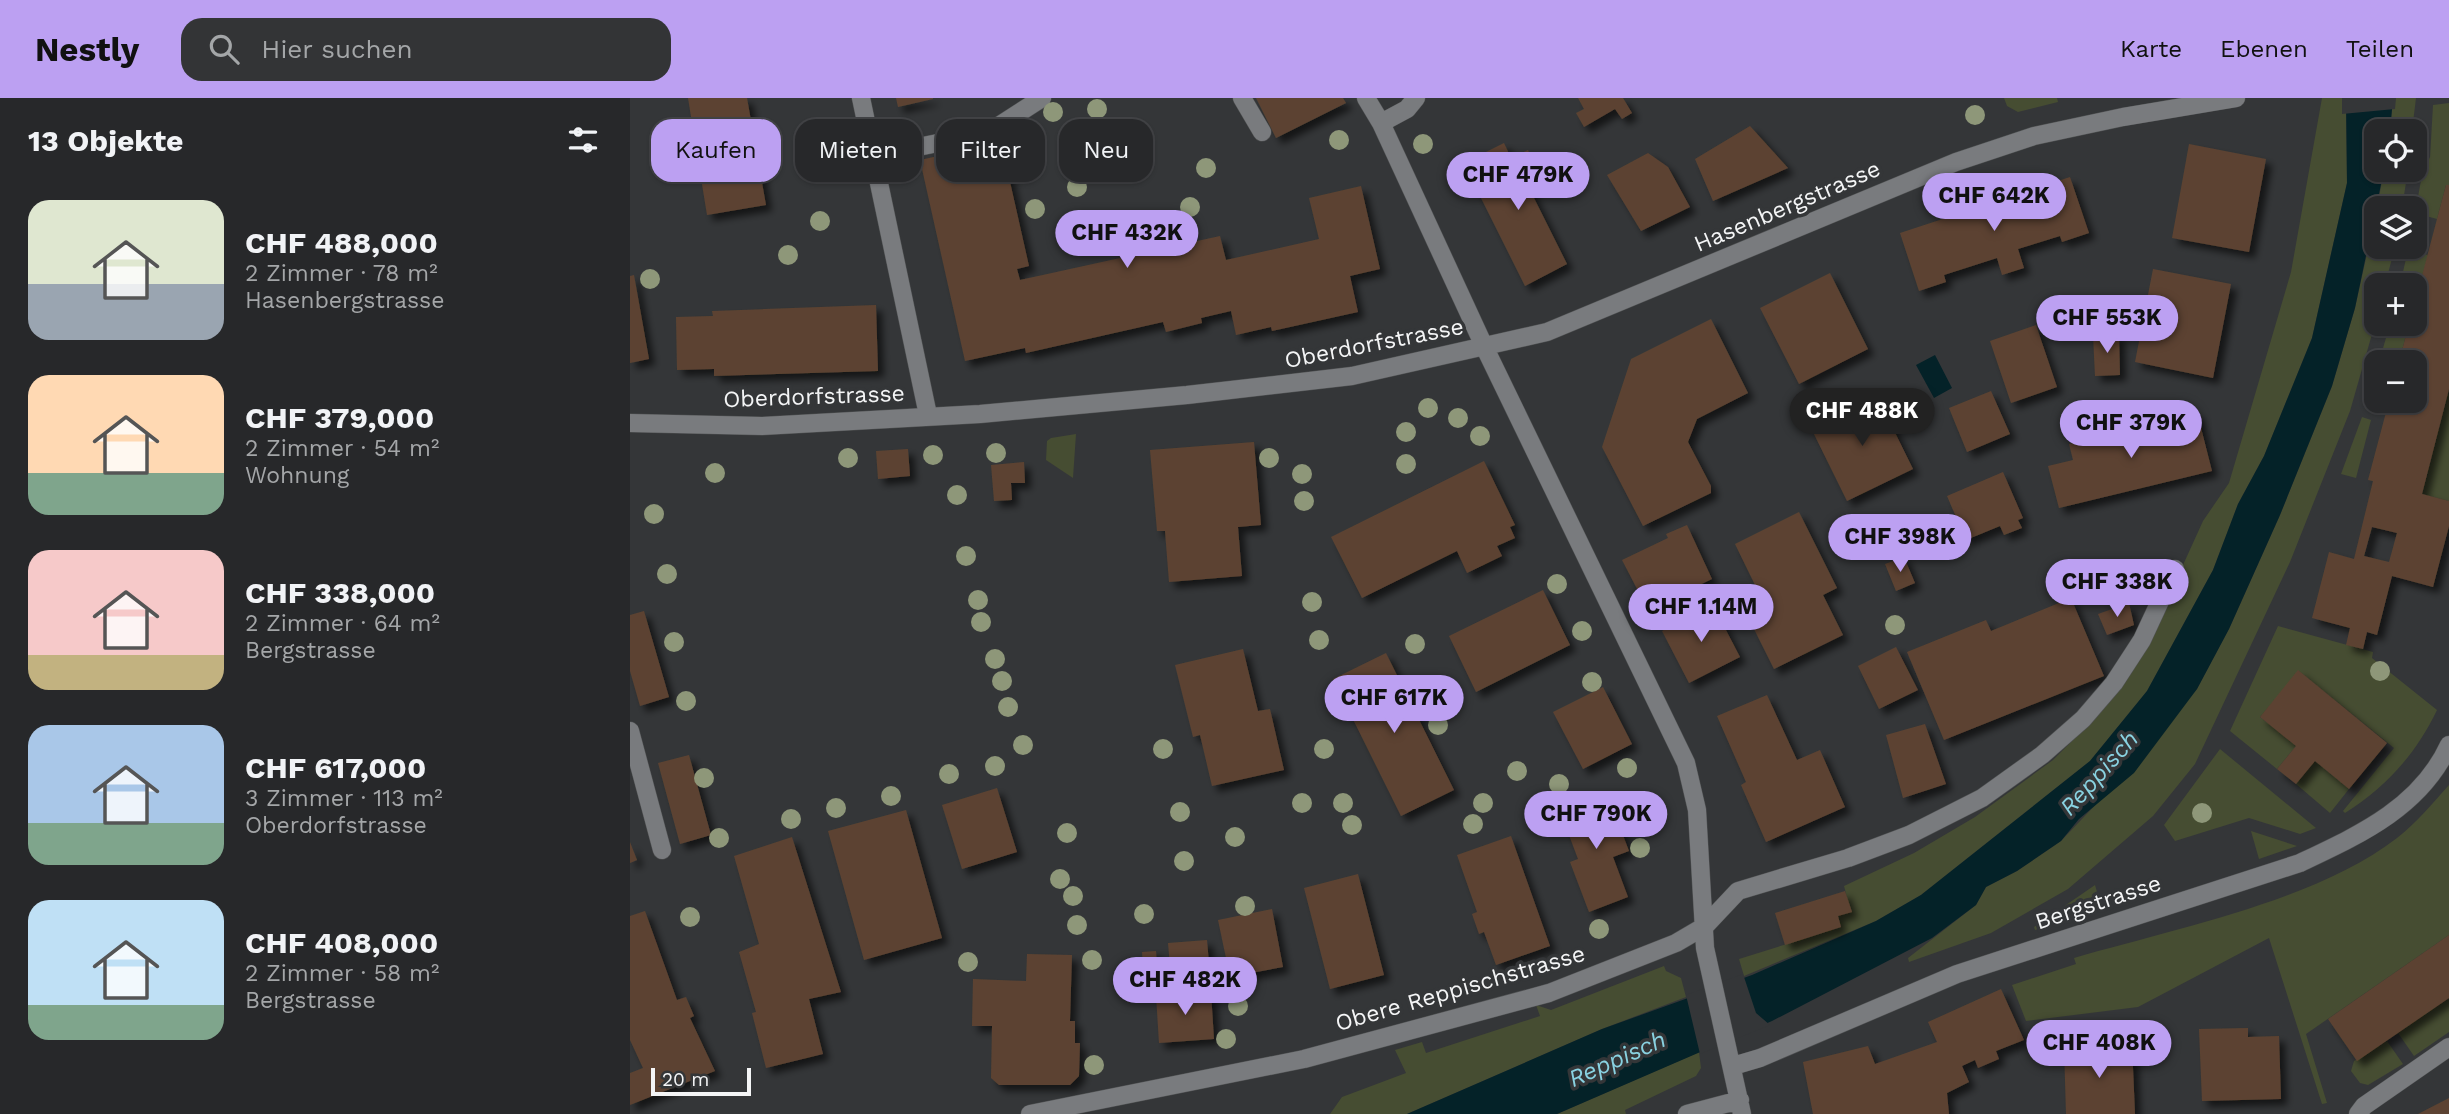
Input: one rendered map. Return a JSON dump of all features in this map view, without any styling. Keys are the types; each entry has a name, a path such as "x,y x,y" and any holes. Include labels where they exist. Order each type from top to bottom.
{"street":[{"path":"861,98 866,119"},
{"path":"922,146 972,136 997,127 1042,98"},
{"path":"1242,98 1262,132"},
{"path":"1366,98 1381,124 1484,346"},
{"path":"1381,124 1407,109 1416,98"},
{"name":"Hasenbergstrasse","path":"1484,346 1547,332 1956,162 2034,136 2123,117 2236,98"},
{"path":"879,182 928,415"},
{"name":"Oberdorfstrasse","path":"630,423 762,426 981,414 1307,383 1484,346 1686,763 1697,810 1710,971 1741,1107"},
{"name":"Obere Reppischstrasse","path":"1030,1114 1304,1059 1549,993 1676,943 1705,926 1738,891 1848,858 1909,835 1982,798 2042,755 2083,719 2114,683 2141,640 2175,569"},
{"path":"630,731 662,850"},
{"name":"Bergstrasse","path":"1731,1057 1760,1058 1956,974 2300,863 2354,838 2400,809 2429,778 2449,745"},
{"path":"2358,1114 2364,1106 2449,1047"},
{"path":"1687,1114 1741,1107"}],"green space":[{"path":"2004,98 2057,98 2058,102 2018,112 2007,106"},
{"path":"2322,98 2346,98 2347,183 2312,338 2264,456 2238,504 2213,570 2147,691 2090,761 1921,895 1876,921 1744,976 1739,959 1841,927 1838,916 1851,912 1844,886 1914,853 1975,817 2053,760 2089,724 2148,642 2203,521 2229,483 2291,272"},
{"path":"2393,98 2416,98 2413,119 2391,119"},
{"path":"2449,103 2449,185 2446,185 2437,219 2427,216 2427,196 2418,196 2421,182 2427,182 2433,105"},
{"path":"2382,182 2406,182 2404,196 2379,196"},
{"path":"2366,259 2392,259 2388,273 2364,273 2364,336 2371,336 2367,350 2364,350 2364,362 2350,411 2290,562 2195,764 2153,816 2068,889 1991,933 1909,962 1908,958 1976,905 1986,887 2017,871 2061,841 2197,689 2229,629 2280,515 2332,386 2355,308"},
{"path":"2406,259 2427,259 2423,273 2403,273"},
{"path":"2387,336 2406,336 2402,350 2382,350"},
{"path":"2449,389 2449,501 2422,494"},
{"path":"2362,417 2371,420 2356,478 2341,474"},
{"path":"1076,434 1073,478 1046,460 1047,441"},
{"path":"2278,626 2373,652 2372,658 2437,710 2420,741 2399,768 2374,792 2345,813 2343,811 2394,748 2299,671 2260,717 2296,746 2277,769 2230,731"},
{"path":"2220,749 2316,828 2300,834 2249,818 2175,841 2164,825"},
{"path":"2315,761 2349,789 2330,813 2296,784"},
{"path":"2449,785 2449,935 2306,1034 2327,1103 2322,1104 2269,938 2138,1007 2026,1021 2012,985 2076,964 2074,958 2242,911 2326,879 2364,860 2397,838"},
{"path":"2251,831 2297,846 2259,859"},
{"path":"2095,885 2102,909 2035,930 2034,927"},
{"path":"1664,966 1666,971 1681,978 1686,997 1602,1029 1407,1114 1330,1114 1342,1097 1406,1073 1395,1050 1422,1042 1426,1053 1540,1016 1536,1005 1551,1010"},
{"path":"2449,998 2449,1032 2414,1056 2398,1033"},
{"path":"2387,1041 2403,1064 2368,1085 2360,1083 2351,1071 2354,1061"},
{"path":"1699,1052 1701,1068 1696,1076 1625,1110 1626,1114 1557,1114"}],"water":[{"name":"Reppisch","path":"2346,98 2393,98 2391,119 2364,119 2364,182 2381,182 2379,196 2364,196 2365,259 2355,308 2332,386 2280,515 2229,629 2197,689 2134,773 2079,819 2061,841 2017,871 1986,887 1976,905 1932,938 1772,1021 1557,1114 1407,1114 1602,1029 1752,975 1876,921 1921,895 2090,761 2147,691 2213,570 2238,504 2264,456 2312,338 2347,183"},
{"path":"1935,355 1952,388 1934,398 1916,365"}],"pier":[{"path":"2342,98 2396,98 2395,109 2342,114"},
{"path":"1743,974 1756,1013 1770,1025 1700,1054 1686,995"}],"building":[{"path":"688,98 747,98 751,119 691,119"},
{"path":"896,98 933,98 933,99 898,107"},
{"path":"1256,98 1343,98 1346,103 1276,138"},
{"path":"1578,98 1623,98 1632,113 1622,119 1615,109 1584,127 1576,113 1584,109"},
{"path":"1750,126 1788,168 1713,201 1695,159"},
{"path":"1504,143 1511,158 1528,150 1544,183 1530,190 1567,264 1525,286 1471,178 1480,174 1472,159"},
{"path":"2189,144 2266,159 2249,252 2172,238"},
{"path":"1648,153 1668,167 1690,207 1641,231 1607,175"},
{"path":"936,156 936,182 1010,182 1029,266 1017,269 1020,280 1220,236 1226,260 1319,239 1309,198 1361,186 1380,269 1350,276 1358,312 1272,331 1271,327 1236,335 1231,311 1201,318 1202,323 1166,332 1163,322 1026,353 1025,348 965,361 922,160"},
{"path":"2070,177 2089,233 2062,242 2060,236 2018,249 2024,268 2002,275 1997,258 1944,275 1946,282 1919,291 1900,233"},
{"path":"702,182 762,182 766,205 707,215"},
{"path":"2446,185 2449,185 2449,389 2422,494 2449,501 2449,526 2433,587 2392,576 2377,635 2367,632 2363,649 2346,645 2350,628 2312,618 2329,552 2354,559 2373,481 2368,480 2386,413 2427,413 2427,350 2402,350 2406,336 2427,336 2427,273 2423,273","holes":["2372,527 2397,533 2389,562 2364,556"]},
{"path":"2153,269 2231,284 2213,378 2135,362"},
{"path":"1830,273 1868,349 1799,384 1760,308"},
{"path":"634,275 649,359 630,363 630,276"},
{"path":"876,305 878,371 714,376 714,369 677,370 676,317 713,316 712,311"},
{"path":"1711,319 1748,393 1697,419 1688,442 1711,486 1711,493 1643,526 1602,447 1631,359"},
{"path":"2036,325 2057,387 2011,403 1990,341"},
{"path":"2119,334 2120,375 2095,376 2093,335"},
{"path":"1991,391 2010,434 1967,452 1949,408"},
{"path":"1877,396 1913,469 1847,501 1811,428"},
{"path":"2197,412 2212,471 2059,508 2048,466 2073,460 2069,444"},
{"path":"1254,442 1261,525 1238,527 1242,576 1169,582 1165,531 1157,531 1150,450"},
{"path":"908,449 910,476 878,479 876,451"},
{"path":"1484,461 1515,525 1510,527 1515,538 1497,546 1502,556 1467,573 1457,551 1362,598 1331,537"},
{"path":"1024,462 1025,483 1011,483 1012,500 994,501 991,465"},
{"path":"2003,472 2023,518 2018,520 2022,528 2004,535 2000,526 1966,540 1947,496"},
{"path":"1799,512 1837,588 1823,595 1843,635 1774,669 1754,629 1765,623 1748,591 1756,587 1735,544"},
{"path":"1687,525 1712,579 1648,610 1622,560 1668,538 1666,534"},
{"path":"1904,557 1915,583 1896,591 1885,564"},
{"path":"1543,590 1570,645 1476,692 1449,636"},
{"path":"2071,598 2104,676 1944,740 1907,652 1986,620 1991,631"},
{"path":"2129,603 2134,625 2107,635 2098,614"},
{"path":"1713,605 1740,657 1689,683 1662,631"},
{"path":"644,611 669,697 640,706 630,671 630,615"},
{"path":"1896,647 1918,690 1879,709 1858,666"},
{"path":"1243,649 1258,711 1270,709 1284,770 1212,786 1200,735 1193,737 1175,665"},
{"path":"1386,653 1454,790 1401,816 1333,679"},
{"path":"2298,670 2387,743 2349,789 2315,761 2296,784 2277,769 2296,746 2260,717"},
{"path":"1603,687 1632,744 1583,769 1553,712"},
{"path":"1767,695 1797,760 1820,750 1845,807 1766,842 1741,785 1746,782 1717,716"},
{"path":"1925,724 1946,784 1903,798 1886,735"},
{"path":"689,755 711,835 680,844 658,763"},
{"path":"997,788 1017,852 962,869 942,805"},
{"path":"1607,793 1629,851 1613,857 1628,897 1589,912 1570,862 1578,859 1560,811"},
{"path":"906,810 942,938 864,960 828,831"},
{"path":"1511,836 1550,946 1496,965 1484,932 1479,934 1472,914 1477,912 1457,855"},
{"path":"792,837 841,992 809,999 823,1054 766,1068 752,1013 756,1012 739,952 759,944 734,856"},
{"path":"630,842 637,860 630,863"},
{"path":"1358,874 1384,975 1330,989 1304,888"},
{"path":"1845,891 1852,912 1838,916 1841,927 1785,945 1775,913"},
{"path":"1272,909 1283,967 1230,977 1218,920"},
{"path":"645,911 677,1000 686,997 694,1016 690,1018 715,1071 630,1105 630,1073 643,1068 630,1040 630,916"},
{"path":"2449,935 2449,998 2357,1061 2328,1019"},
{"path":"1207,940 1210,975 1171,978 1168,943"},
{"path":"1156,951 1157,965 1143,966 1142,952"},
{"path":"1027,954 1072,955 1070,1021 1075,1021 1075,1043 1080,1043 1079,1076 1070,1085 999,1085 991,1078 992,1026 972,1026 973,979 1026,981"},
{"path":"2001,989 2024,1040 1996,1051 1999,1059 1978,1068 1975,1060 1962,1066 1969,1082 1947,1093 1949,1114 1813,1114 1803,1062 1868,1046 1875,1064 1937,1042 1928,1022"},
{"path":"1211,992 1214,1039 1159,1043 1156,995"},
{"path":"2248,1028 2248,1037 2279,1036 2281,1099 2202,1101 2199,1029"},
{"path":"2132,1044 2135,1114 2066,1114 2064,1046"},
{"path":"2449,1098 2449,1114 2418,1114"}]}
